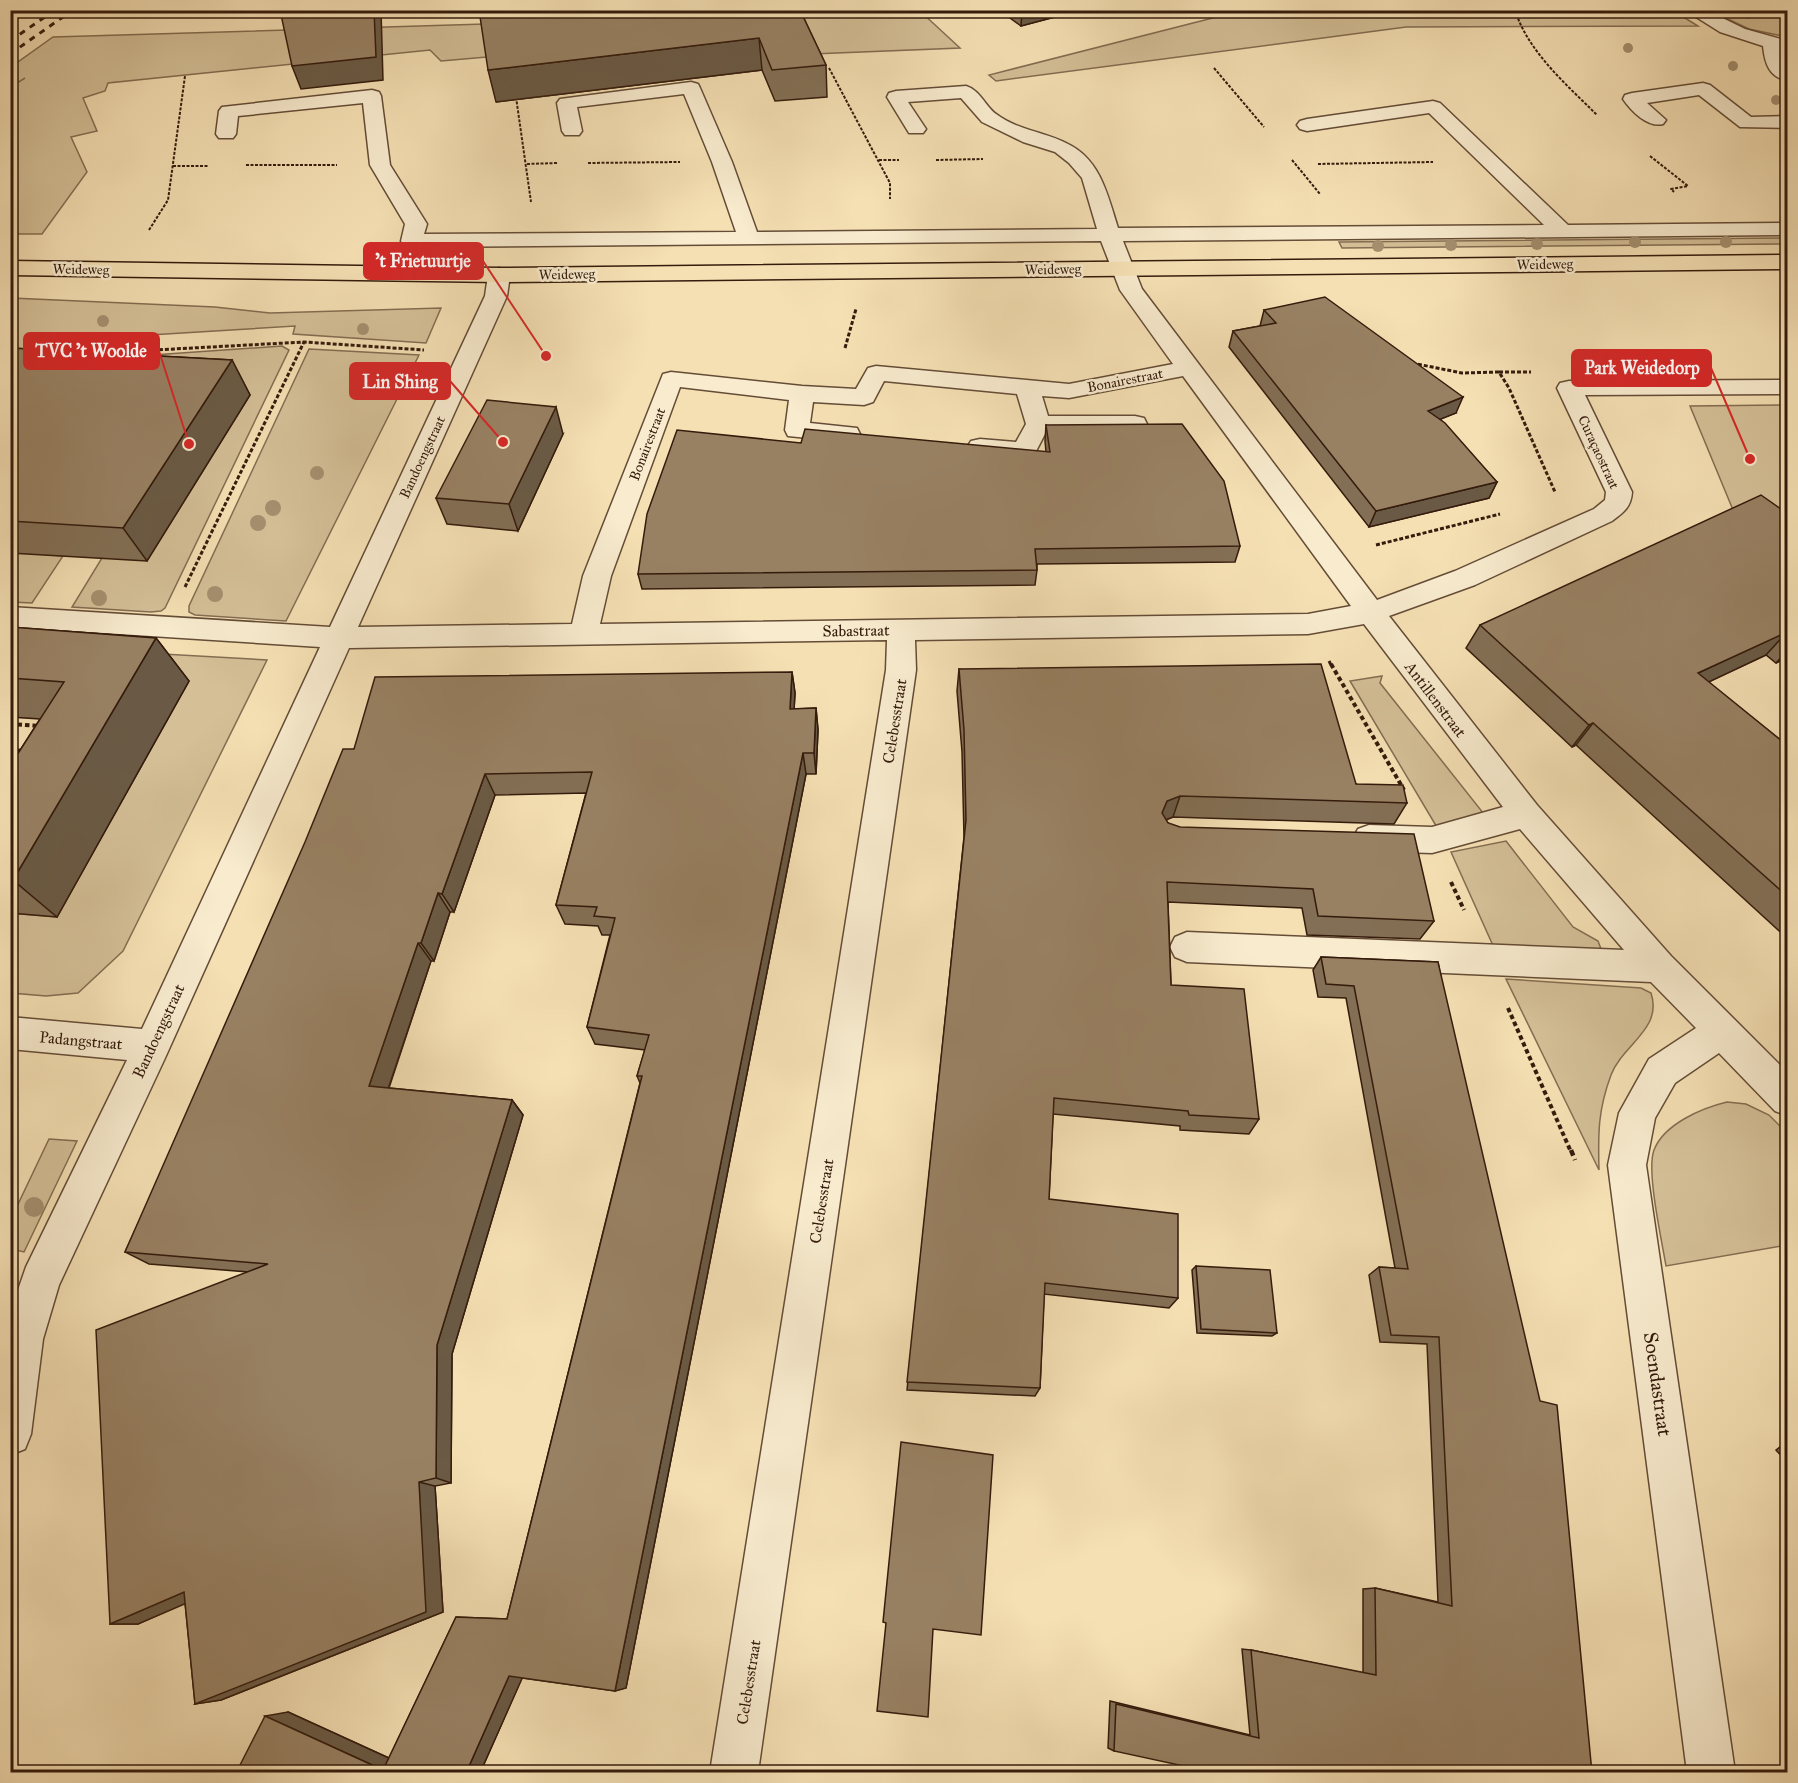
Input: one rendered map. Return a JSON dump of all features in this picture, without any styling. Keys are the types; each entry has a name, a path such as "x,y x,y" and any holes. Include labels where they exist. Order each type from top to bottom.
{"main road":[{"name":"Weideweg","path":"10,268 499,275 1788,262"}],"street":[{"path":"1693,10 1720,26 1780,45 1774,65 1788,76"},
{"path":"572,130 567,103 691,88 722,162 749,239"},
{"path":"1656,120 1632,99 1703,89 1747,123 1788,122"},
{"path":"916,129 896,97 966,92 989,118 1030,138 1062,148 1076,159 1092,177 1123,269"},
{"name":"Weideweg","path":"226,134 229,111 372,96 380,165 416,224 412,241 519,242 1788,229"},
{"name":"Weideweg","path":"1307,125 1433,107 1564,232"},
{"name":"Antillenstraat","path":"1123,269 1131,290 1188,368 1425,685 1526,814 1659,967 1720,1032 1788,1099"},
{"name":"Bandoengstraat","path":"10,1434 17,1341 40,1281 152,1046 470,353 496,296 499,275"},
{"name":"Bonairestraat","path":"584,634 597,576 671,380 864,397 876,374 1069,391 1188,368"},
{"name":"Curaçaostraat","path":"1372,612 1465,578 1603,515 1618,502 1619,492 1569,388 1788,387"},
{"path":"956,444 1024,451 1038,424 1027,388"},
{"path":"802,393 797,429 876,437"},
{"path":"1038,424 1135,424"},
{"name":"Sabastraat","path":"339,638 1308,624 1372,612"},
{"path":"10,617 339,638"},
{"name":"Celebesstraat","path":"734,1773 901,670 900,629"},
{"path":"1338,837 1432,840 1526,814"},
{"path":"1187,947 1659,967"},
{"name":"Soendastraat","path":"1711,1773 1627,1165 1637,1113 1662,1071 1720,1032"},
{"name":"Padangstraat","path":"10,1033 152,1046"}],"path":[{"path":"829,68 890,183 891,238"},
{"path":"144,237 168,200 185,76"},
{"path":"515,94 532,197 519,242"},
{"path":"925,160 983,159"},
{"path":"879,160 902,160"},
{"path":"1296,165 1490,161"},
{"path":"584,163 722,162"},
{"path":"527,164 562,163"},
{"path":"242,165 380,165"},
{"path":"173,166 219,166"},
{"path":"93,354 303,342 470,353"},
{"path":"166,627 303,342"},
{"path":"1407,362 1462,373 1499,372 1509,388 1558,498"},
{"path":"1330,557 1501,513"},
{"path":"10,724 45,727"},
{"path":"10,750 32,752"}],"shaded area":[{"path":"1672,10 1698,26 1406,27 996,81 989,75 1240,11"},
{"path":"920,11 960,48 759,56 546,52 441,61 430,50 108,83 105,91 83,98 97,131 71,137 87,172 42,234 11,234 10,88 25,78 11,87 11,67 53,37"},
{"path":"1711,11 1734,11 1747,18 1768,15 1769,11 1778,11 1787,17 1787,37 1749,29"},
{"path":"1788,238 1787,244 1342,248 1339,242"},
{"path":"11,298 215,307 270,313 441,308 426,343 293,334 295,326 35,342 26,353 11,354"},
{"path":"282,346 289,350 165,608 151,612 72,607 102,558 10,365"},
{"path":"309,349 419,355 286,621 195,615 189,612 189,606"},
{"path":"1787,405 1787,552 1738,522 1690,406"},
{"path":"10,552 63,556 32,603 11,602"},
{"path":"145,653 267,660 123,951 78,993 46,996 11,993 10,913 57,917 188,681"},
{"path":"1382,676 1380,683 1484,814 1438,829 1350,681"},
{"path":"1506,841 1573,927 1598,941 1601,949 1597,956 1495,950 1451,852"},
{"path":"1506,979 1641,988 1651,993 1652,1017 1647,1027 1617,1064 1607,1088 1600,1122 1599,1170"},
{"path":"1727,1102 1746,1104 1769,1115 1784,1130 1788,1153 1787,1245 1666,1266 1653,1189 1654,1150 1666,1132 1685,1118 1706,1108"},
{"path":"49,1139 77,1141 24,1252 11,1249 11,1219"}],"building":[{"path":"280,10 374,10 376,57 292,66"},
{"path":"479,10 800,10 826,65 772,70 759,38 488,70"},
{"path":"1325,297 1463,397 1428,411 1445,423 1497,482 1376,511 1233,331 1276,323 1264,310"},
{"path":"10,348 232,360 123,528 10,521"},
{"path":"487,400 556,407 509,504 436,498"},
{"path":"1182,424 1224,481 1240,546 1035,549 1037,570 638,574 647,514 677,430 801,443 805,429 1050,452 1046,425"},
{"path":"1761,495 1788,514 1788,632 1698,673 1788,746 1788,897 1593,723 1589,725 1480,625"},
{"path":"10,627 156,638 13,880 10,880 10,766 64,682 10,678"},
{"path":"1321,664 1356,784 1403,785 1407,803 1180,796 1167,801 1162,813 1168,823 1180,827 1414,834 1434,921 1318,916 1313,889 1167,882 1171,985 1244,989 1259,1119 1189,1115 1188,1111 1054,1098 1049,1199 1178,1214 1178,1298 1045,1283 1040,1388 907,1382 966,820 964,730 959,669"},
{"path":"792,672 790,709 816,708 814,753 803,753 615,1691 509,1676 466,1773 236,1773 265,1716 383,1770 456,1617 507,1619 642,1076 637,1076 649,1035 587,1027 615,918 594,916 597,907 556,905 592,772 485,774 442,894 438,893 421,943 418,943 369,1086 512,1100 437,1345 436,1478 419,1482 426,1612 195,1704 184,1592 110,1624 96,1330 268,1264 125,1252 305,842 343,749 354,749 375,677"},
{"path":"1321,957 1438,962 1540,1401 1557,1405 1592,1773 1216,1773 1114,1751 1116,1704 1259,1738 1251,1650 1376,1675 1375,1588 1452,1606 1439,1337 1391,1335 1379,1267 1408,1269 1354,986 1326,984"},
{"path":"1196,1266 1270,1270 1277,1333 1201,1329"},
{"path":"901,1442 993,1455 981,1635 933,1629 928,1717 877,1711 886,1623 883,1622"}],"railway":[{"path":"10,41 55,10"},
{"path":"10,54 73,10"}],"place":[{"name":"'t Frietuurtje","path":"546,356"},
{"name":"Lin Shing","path":"503,442"},
{"name":"TVC 't Woolde","path":"189,444"},
{"name":"Park Weidedorp","path":"1750,459"}]}
